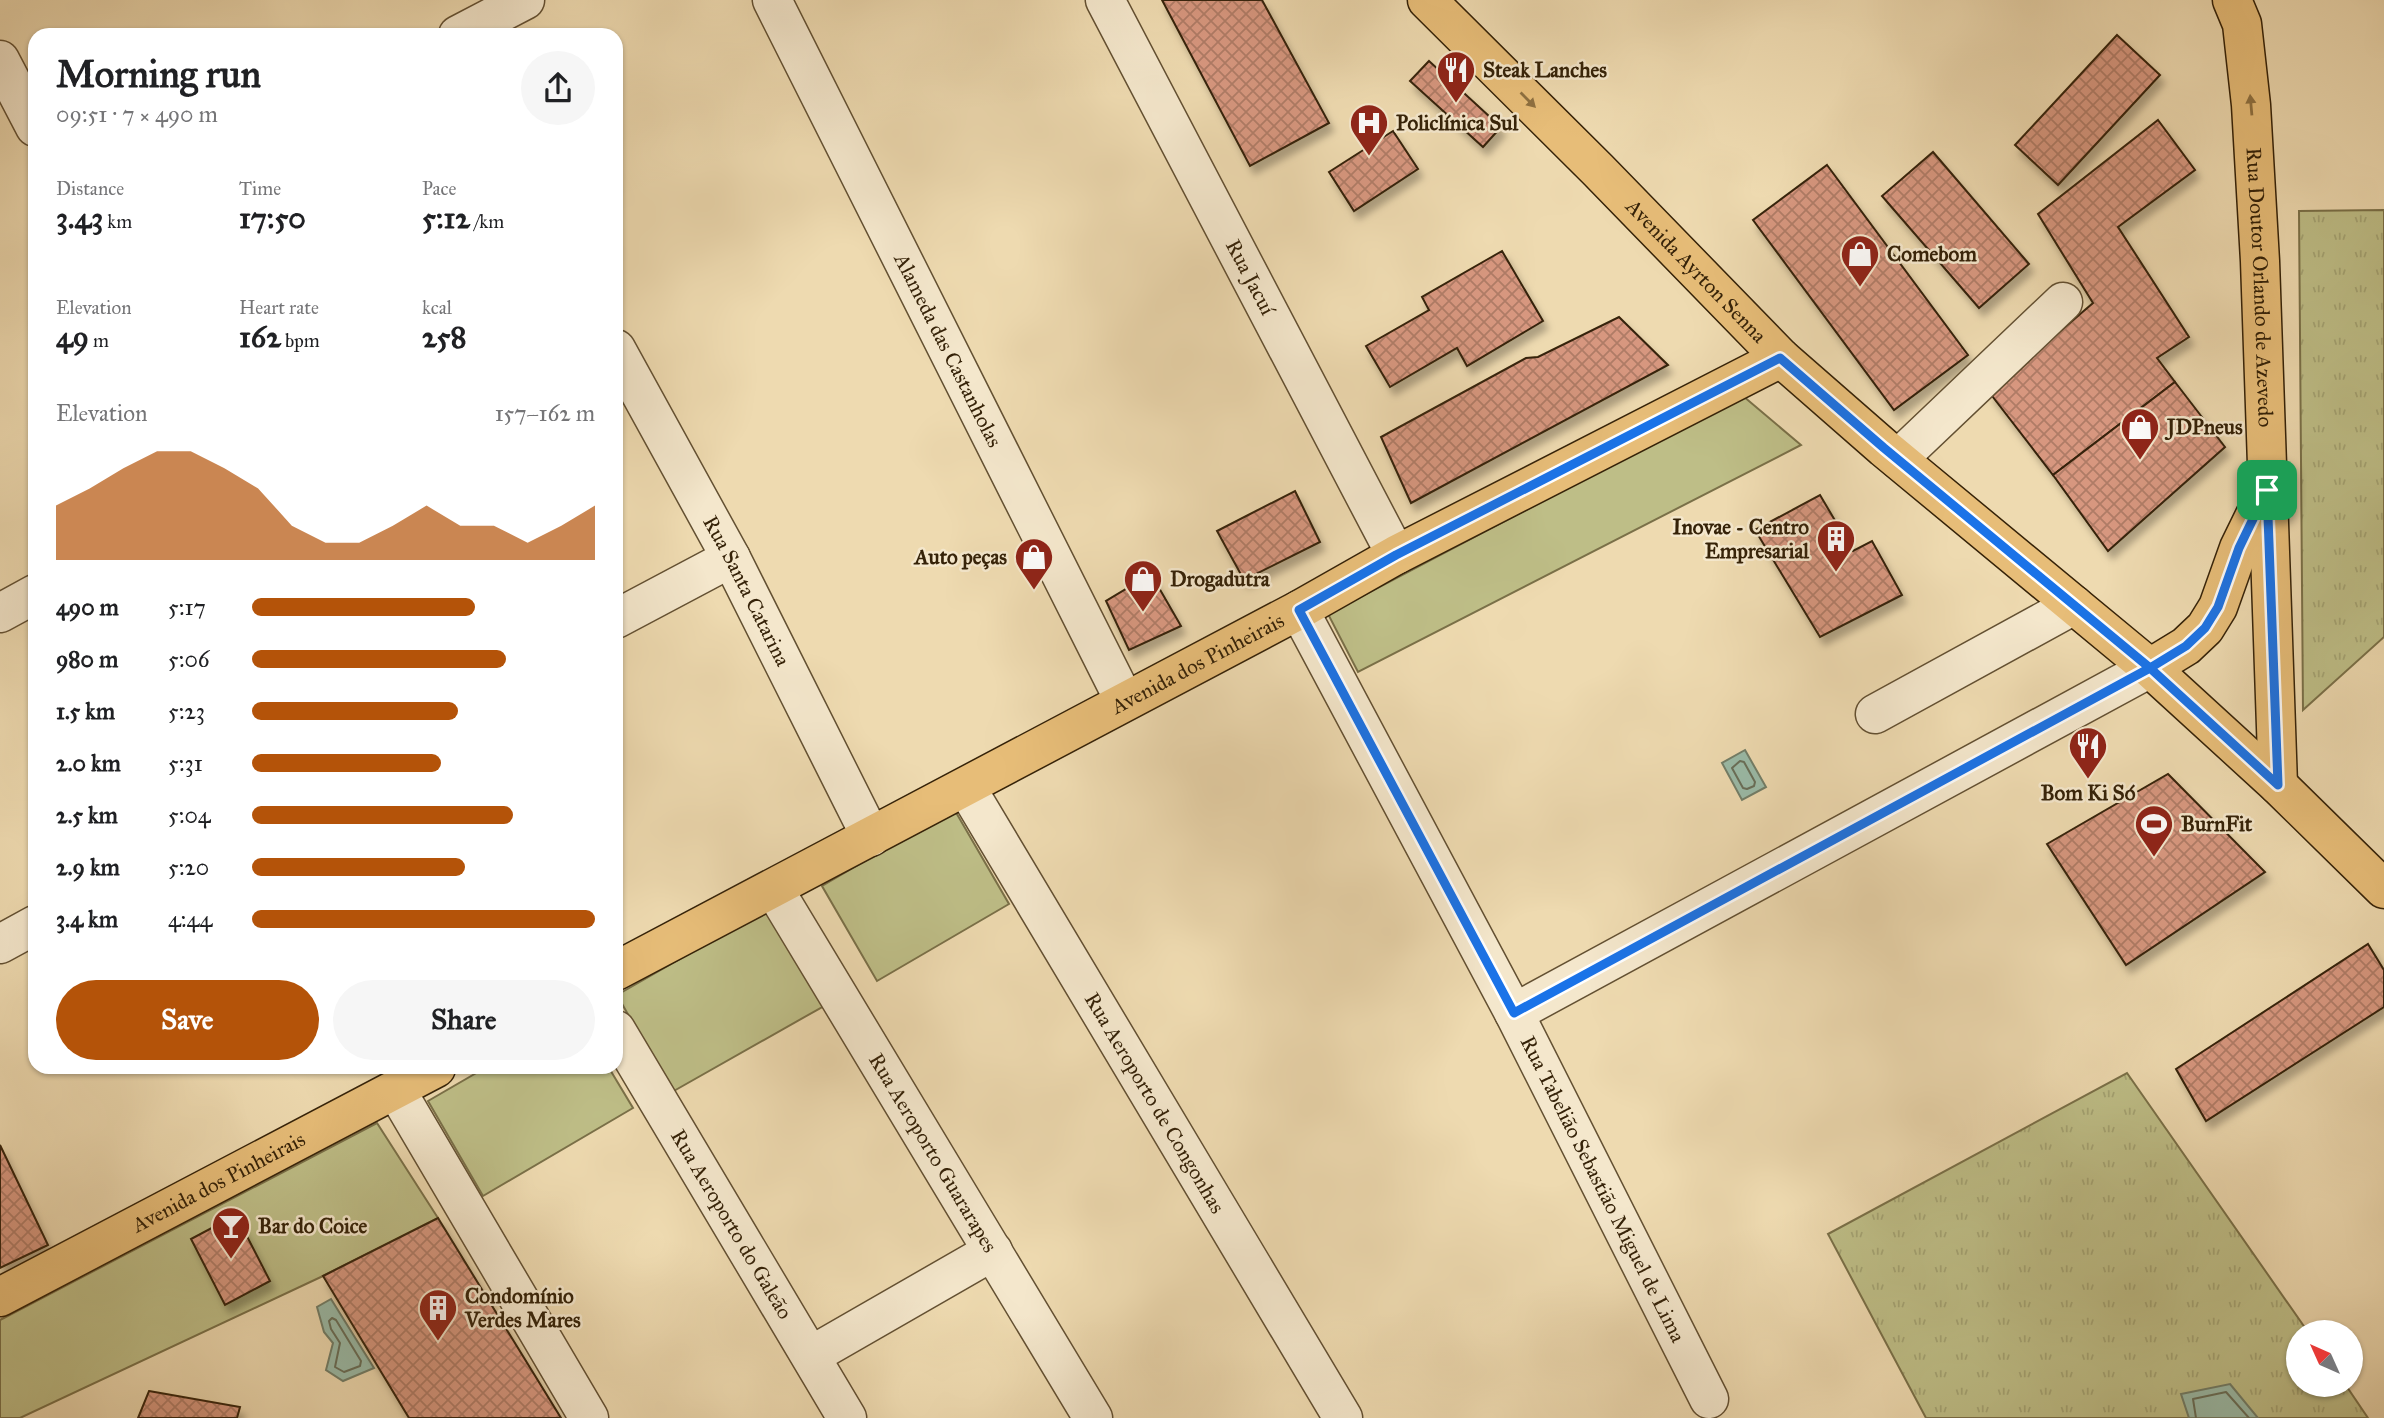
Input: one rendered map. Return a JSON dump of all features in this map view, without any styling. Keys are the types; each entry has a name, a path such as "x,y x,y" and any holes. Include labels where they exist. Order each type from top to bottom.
{"main road":[{"name":"Avenida Ayrton Senna","path":"1427,0 1598,170 1780,358 2150,668 2278,785 2384,889"},
{"name":"Rua Doutor Orlando de Azevedo","path":"2238,8 2251,105 2260,261 2278,785"},
{"name":"Avenida dos Pinheirais","path":"623,967 1124,700 1299,610 1396,555 1780,358"},
{"path":"2150,668 2186,646 2212,618 2239,548 2267,490"},
{"name":"Avenida dos Pinheirais","path":"0,1297 425,1074"}],"street":[{"path":"471,28 524,0"},
{"name":"Alameda das Castanholas","path":"772,0 1124,700"},
{"name":"Rua Jacuí","path":"1105,0 1396,555"},
{"path":"0,60 28,114"},
{"path":"1898,459 2063,302"},
{"name":"Rua Santa Catarina","path":"623,362 731,558 870,837"},
{"path":"623,615 731,558"},
{"path":"0,613 28,598"},
{"path":"1875,715 2074,605"},
{"name":"Rua Tabelião Sebastião Miguel de Lima","path":"1299,610 1514,1013 1709,1399"},
{"path":"1514,1013 2150,668"},
{"name":"Rua Aeroporto de Congonhas","path":"966,786 1343,1418"},
{"name":"Rua Aeroporto Guararapes","path":"774,889 1093,1418"},
{"path":"0,944 28,929"},
{"name":"Rua Aeroporto do Galeão","path":"623,1042 847,1418"},
{"path":"396,1090 589,1418"},
{"path":"811,1355 993,1251"}],"green space":[{"path":"2384,210 2384,637 2303,710 2299,211"},
{"path":"1743,396 1801,445 1358,672 1328,614"},
{"path":"954,809 1009,904 877,981 822,886"},
{"path":"769,908 824,1006 672,1092 623,1006 623,992"},
{"path":"2127,1073 2300,1320 2286,1320 2286,1397 2354,1397 2368,1418 1926,1418 1828,1234"},
{"path":"475,1074 613,1074 633,1108 483,1196 428,1101"},
{"path":"377,1123 438,1218 323,1276 20,1418 0,1418 0,1320"}],"water":[{"path":"1745,750 1766,787 1742,800 1722,763"},
{"path":"331,1299 374,1368 343,1381 326,1370 333,1343 324,1332 317,1307"},
{"path":"2230,1384 2258,1418 2189,1418 2181,1394"}],"building":[{"path":"1162,0 1262,0 1329,123 1250,166"},
{"path":"2117,35 2160,75 2058,185 2015,145"},
{"name":"Steak Lanches","path":"1429,61 1501,127 1483,147 1410,81"},
{"path":"2158,120 2195,170 2118,227 2189,337 2157,358 2175,382 2053,475 1989,392 2093,303 2038,214"},
{"path":"1393,131 1418,169 1354,211 1329,172"},
{"path":"1933,152 2029,264 1979,308 1882,196"},
{"name":"Comebom","path":"1827,165 1968,355 1894,410 1753,220"},
{"path":"1502,251 1543,321 1467,366 1457,348 1390,387 1366,346 1429,310 1422,297"},
{"path":"1619,317 1668,365 1411,503 1381,437 1526,358 1538,357"},
{"name":"JDPneus","path":"2175,382 2225,447 2108,551 2053,475"},
{"path":"1295,491 1320,542 1244,580 1217,531"},
{"name":"Inovae - Centro Empresarial","path":"1820,495 1853,551 1872,541 1902,595 1820,637 1755,530"},
{"name":"Drogadutra","path":"1151,574 1181,626 1129,650 1106,601"},
{"name":"BurnFit","path":"2168,774 2265,872 2126,965 2047,844"},
{"path":"2368,944 2384,970 2384,1007 2206,1121 2176,1069"},
{"path":"0,1145 48,1245 0,1268"},
{"name":"Bar do Coice","path":"236,1215 270,1281 225,1305 191,1239"},
{"name":"Condomínio Verdes Mares","path":"438,1218 561,1418 409,1418 323,1276"},
{"path":"149,1391 240,1407 237,1418 138,1418"}],"place":[{"name":"Steak Lanches","path":"1456,104"},
{"name":"Policlínica Sul","path":"1369,157"},
{"name":"Comebom","path":"1860,288"},
{"name":"JDPneus","path":"2140,461"},
{"name":"Inovae - Centro Empresarial","path":"1836,573"},
{"name":"Auto peças","path":"1034,591"},
{"name":"Drogadutra","path":"1143,613"},
{"name":"Bom Ki Só","path":"2088,780"},
{"name":"BurnFit","path":"2154,858"},
{"name":"Bar do Coice","path":"231,1260"},
{"name":"Condomínio Verdes Mares","path":"438,1342"}],"route":[{"path":"2267,490 2239,548 2218,607 2205,628 2186,646 2150,668 1884,448 1780,358 1396,555 1299,610 1514,1013 2150,668 2278,785 2267,490"}]}
